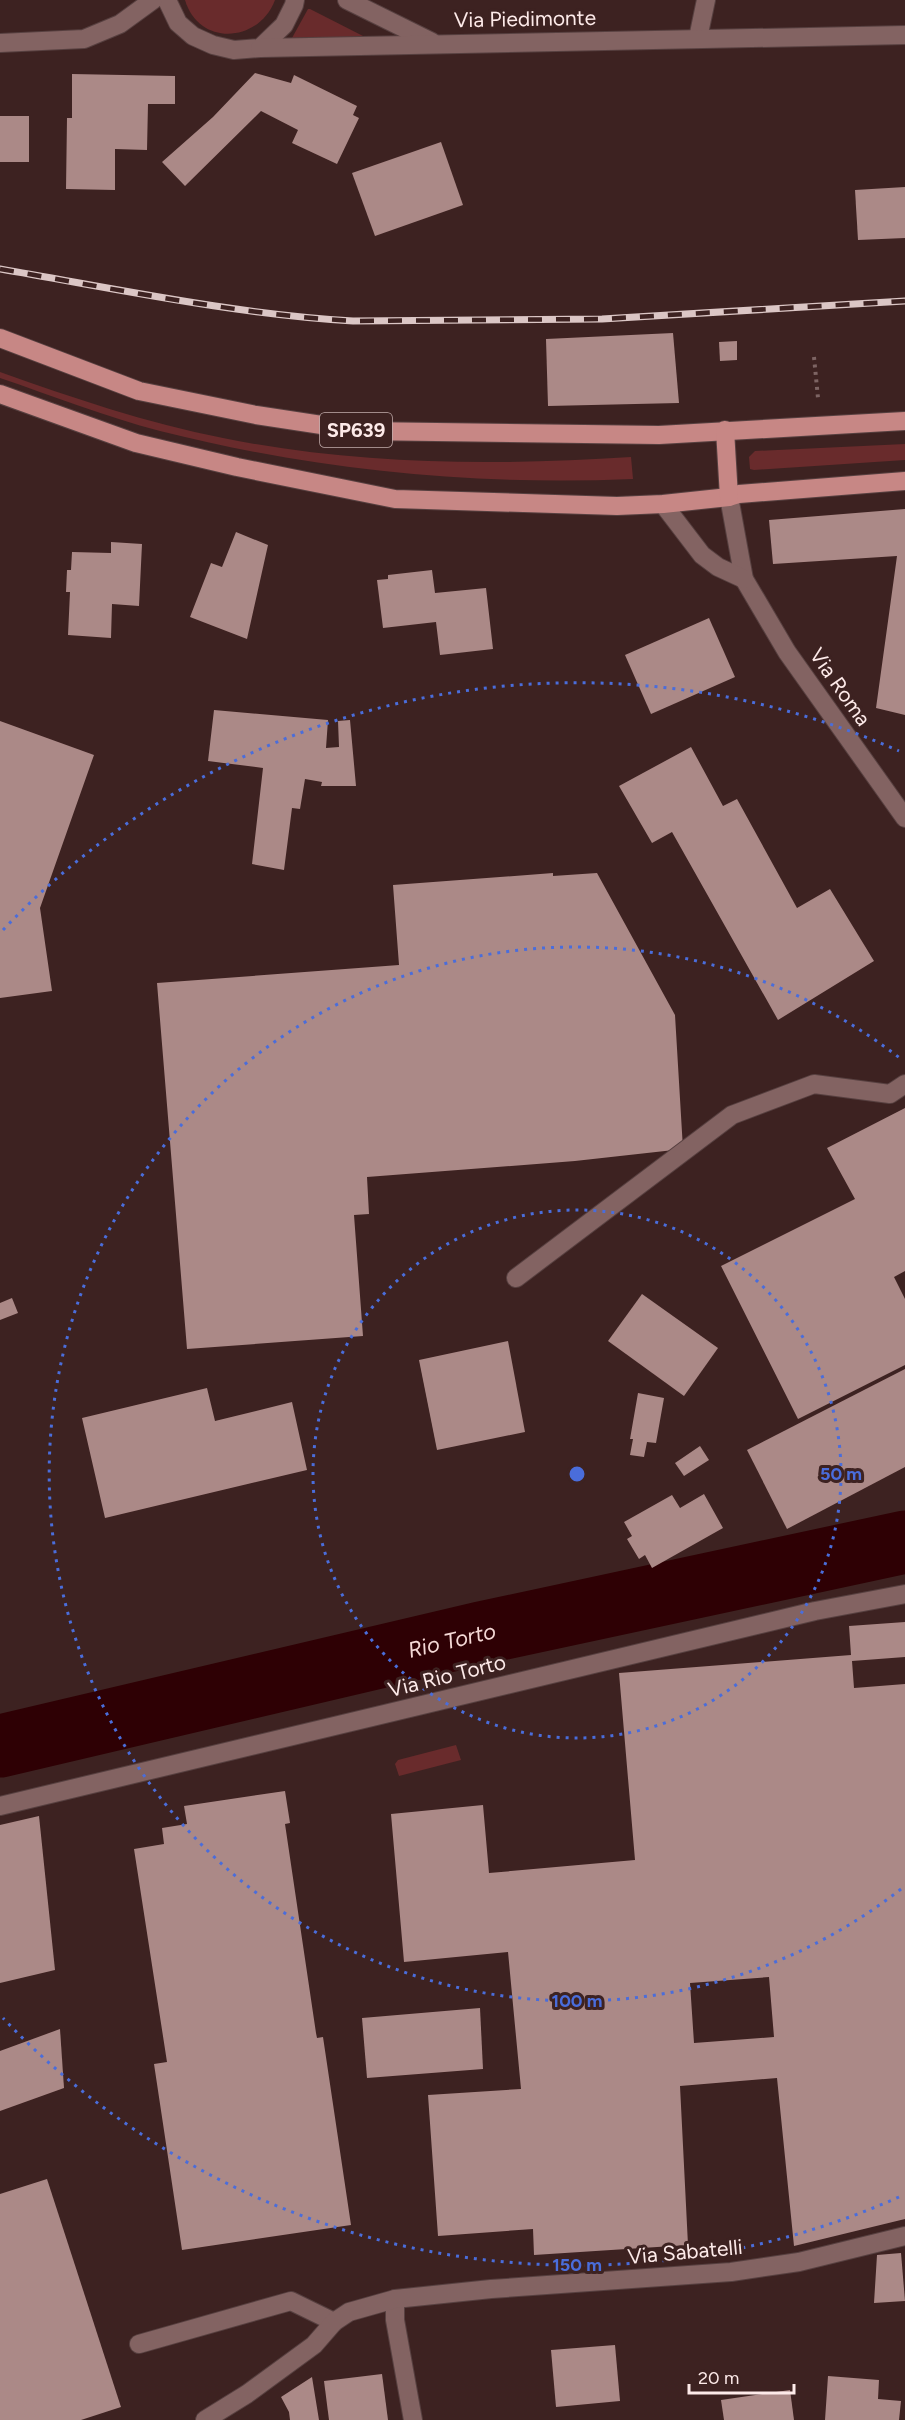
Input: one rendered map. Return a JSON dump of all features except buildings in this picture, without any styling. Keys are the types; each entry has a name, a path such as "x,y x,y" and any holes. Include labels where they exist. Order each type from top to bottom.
{"main road":[{"name":"SP639","path":"0,338 139,391 256,415 361,431 659,435 905,421"},
{"path":"0,394 136,443 237,467 394,499 562,506 663,504 738,494 905,481"},
{"path":"725,430 729,497"}],"street":[{"path":"0,43 84,39 120,24 153,0"},
{"name":"Via Piedimonte","path":"167,0 178,23 193,36 213,45 234,50 434,43 905,35"},
{"path":"260,48 284,25 295,0"},
{"name":"Via Piedimonte","path":"347,0 434,43"},
{"path":"698,38 706,0"},
{"name":"Via Roma","path":"729,497 744,579 787,652 905,818"},
{"path":"663,504 702,555 718,567 744,579"},
{"path":"516,1278 732,1115 814,1084 890,1094 905,1084"},
{"name":"Via Rio Torto","path":"0,1806 815,1611 905,1594"},
{"name":"Via Sabatelli","path":"205,2420 247,2394 314,2345 334,2322 349,2312 395,2299 527,2286 731,2272 799,2262 905,2236"},
{"path":"395,2299 395,2320 412,2420"},
{"path":"139,2344 291,2301 334,2322"}],"path":[{"path":"814,357 822,425"}],"shaded area":[{"path":"185,0 275,0 267,14 256,25 229,34 215,32 203,26 192,15"},
{"path":"310,9 365,37 292,38"},
{"path":"0,372 138,417 195,432 273,447 324,454 426,461 529,462 631,457 633,479 573,481 454,477 335,465 277,456 218,445 120,419 0,378"},
{"path":"905,444 905,460 750,469 749,457 755,451"},
{"path":"456,1745 461,1760 399,1776 395,1764 398,1760"}],"waterway":[{"name":"Rio Torto","path":"0,1746 481,1633 905,1542"}],"railway":[{"path":"0,269 220,307 353,321 602,319 905,301"}]}
